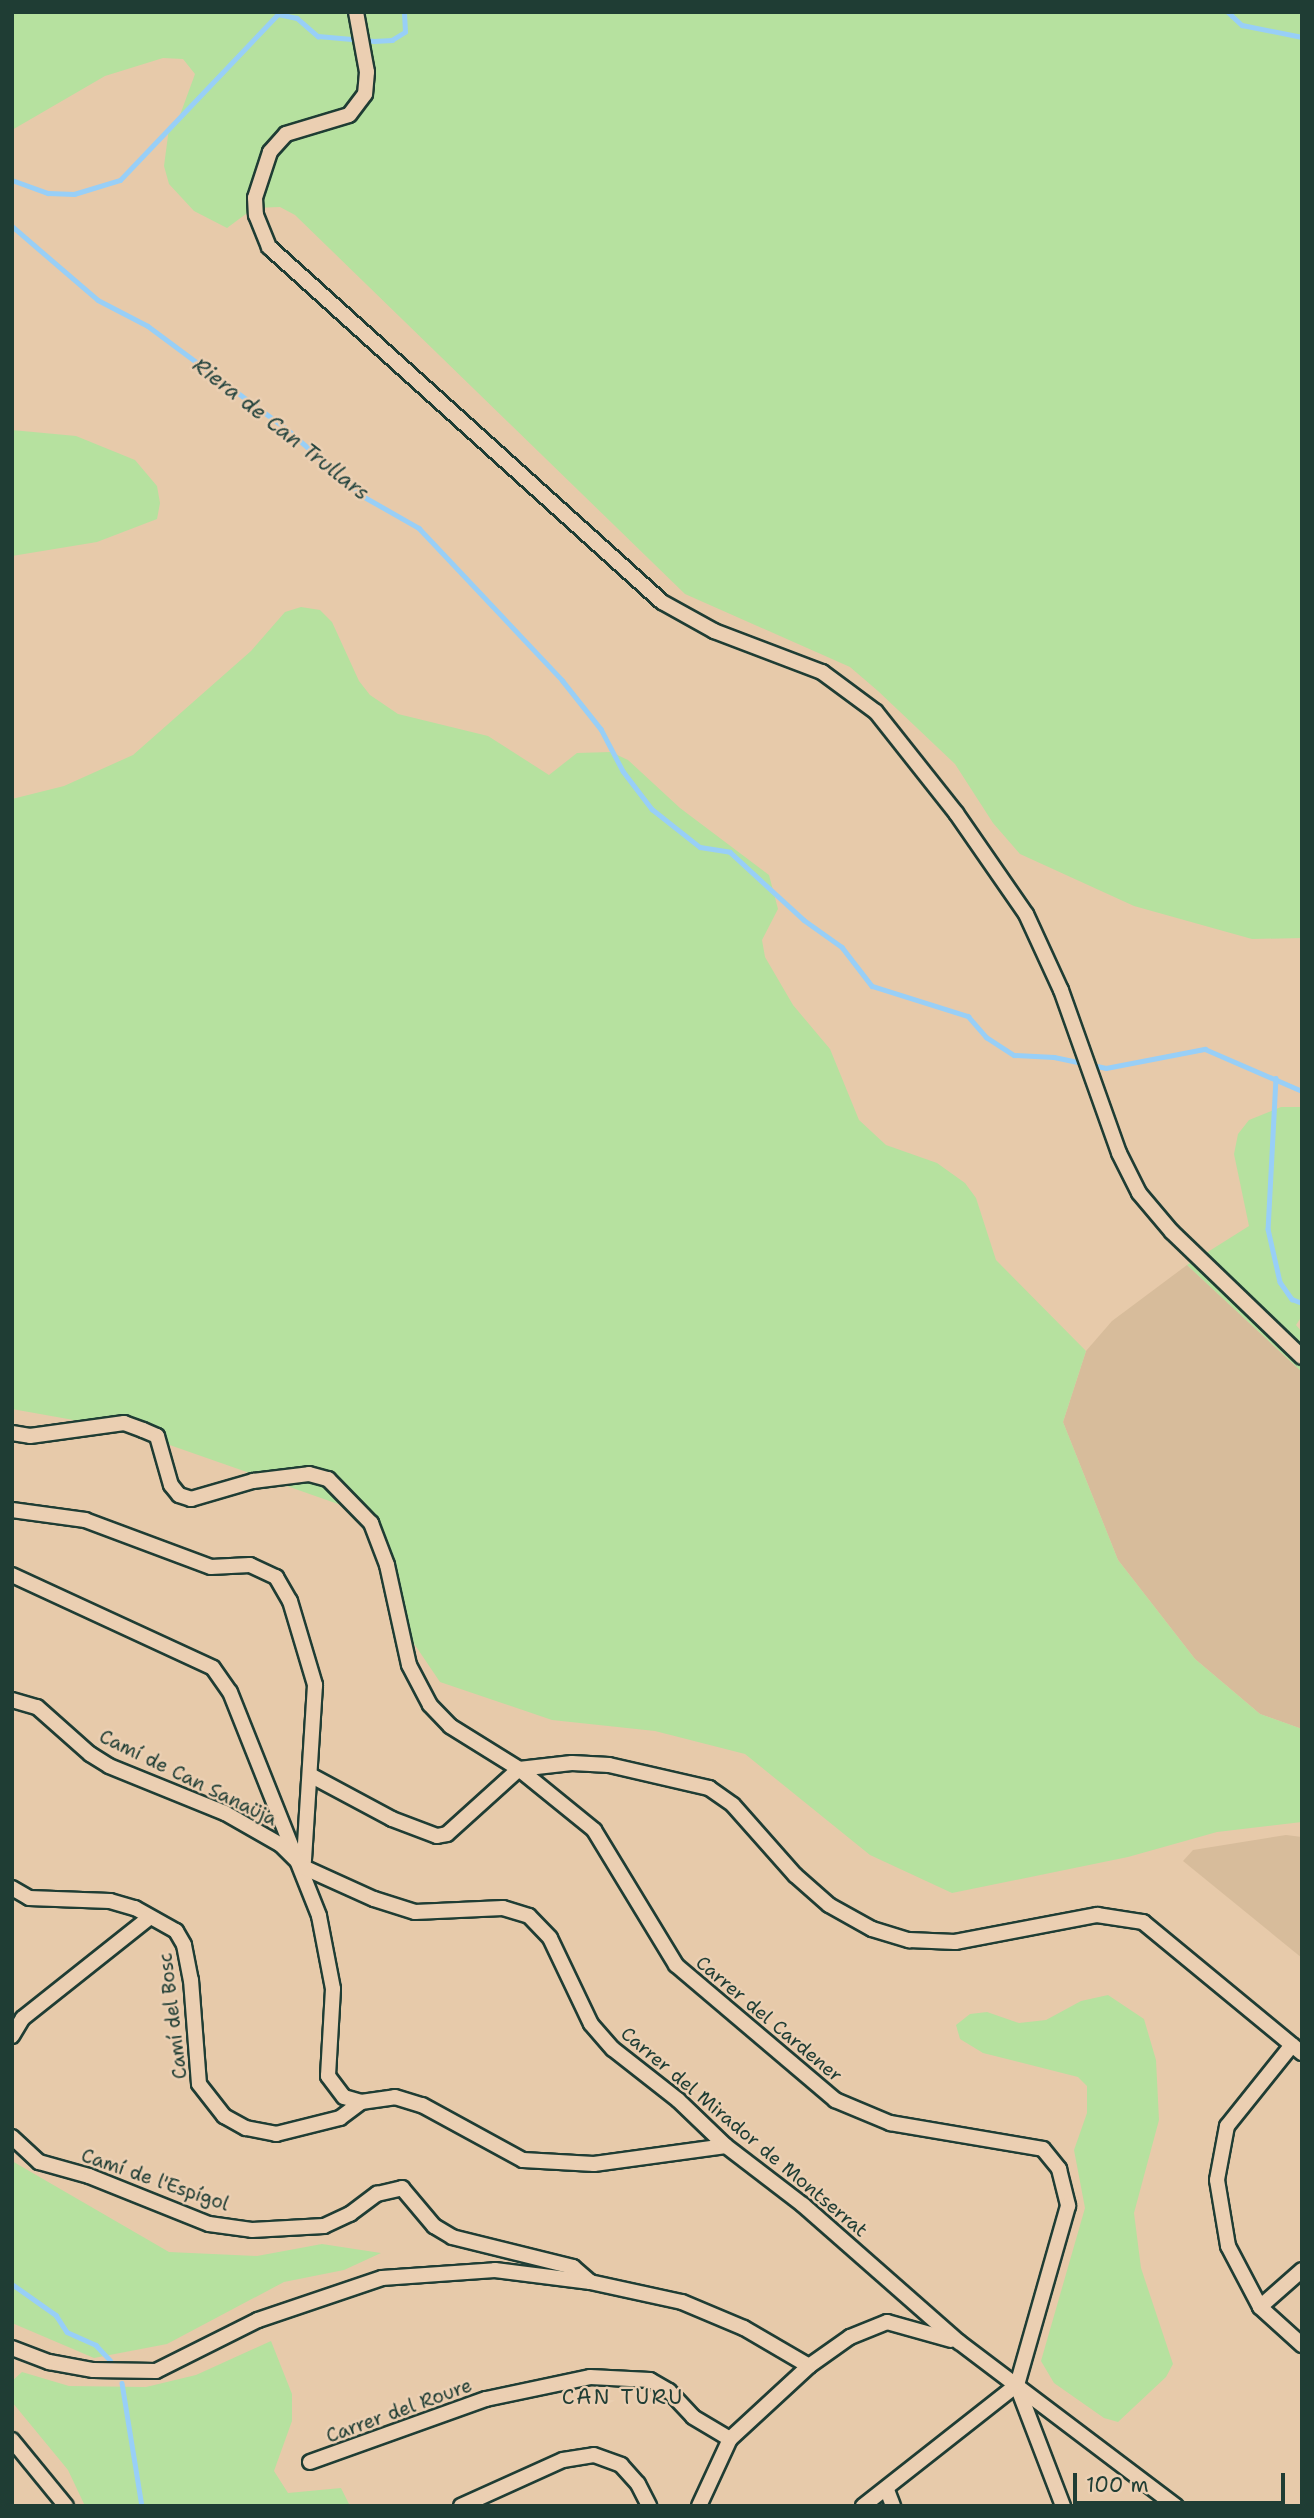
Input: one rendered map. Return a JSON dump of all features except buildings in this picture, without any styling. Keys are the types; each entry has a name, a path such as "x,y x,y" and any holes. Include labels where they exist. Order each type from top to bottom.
{"street":[{"path":"356,14 367,72 365,94 349,115 286,134 271,152 256,198 256,215 269,247 662,602 714,631 822,672 876,712 1014,894 1061,990 1111,1133 1129,1175 1155,1214 1302,1357"},
{"name":"Carrer del Cardener","path":"12,1433 30,1436 124,1423 143,1430 156,1436 172,1485 179,1495 191,1499 253,1480 309,1474 328,1479 370,1523 387,1565 410,1665 430,1705 450,1726 519,1769 594,1830 676,1965 835,2100 890,2123 1028,2144 1043,2149 1059,2169 1068,2206 1017,2385"},
{"path":"12,1510 85,1520 211,1567 250,1565 276,1577 290,1601 315,1685 303,1867"},
{"path":"12,1575 213,1668 244,1719 303,1867"},
{"name":"Camí de Can Sanaüja","path":"12,1700 37,1707 90,1755 109,1766 255,1828 281,1844 303,1867 328,1951 333,1989 328,2076 344,2097 361,2102"},
{"path":"310,1775 392,1819 437,1836 447,1834 519,1769 572,1762 610,1765 709,1788 733,1805 795,1875 829,1905 872,1929 909,1940 955,1942 1097,1915 1143,1922 1297,2049 1227,2126 1217,2180 1228,2246 1260,2306 1302,2346"},
{"name":"Carrer del Mirador de Montserrat","path":"303,1867 415,1912 503,1908 529,1916 550,1938 598,2035 678,2100 726,2146 803,2205 959,2342 1175,2506"},
{"name":"Camí del Bosc","path":"12,1888 29,1898 110,1901 176,1931 184,1945 199,2084 225,2116 246,2128 275,2134 340,2118 361,2102"},
{"path":"12,2036 23,2018 150,1917"},
{"path":"361,2102 395,2096 422,2105 523,2160 594,2164 726,2146"},
{"name":"Camí de l'Espígol","path":"12,2137 39,2162 89,2176 209,2224 252,2230 324,2226 350,2214 377,2194 402,2188 442,2232 573,2267 590,2282"},
{"path":"12,2348 49,2362 93,2370 156,2371 258,2320 382,2278 495,2270 590,2282 682,2302 744,2328 809,2366"},
{"path":"1260,2306 1302,2270"},
{"path":"699,2506 730,2439 809,2366 876,2324 898,2323 959,2342"},
{"name":"Carrer del Roure","path":"310,2462 460,2407 590,2377 650,2380 670,2391 693,2417 730,2439"},
{"path":"863,2506 887,2490 1017,2385 1063,2506"},
{"path":"12,2440 66,2506"},
{"path":"461,2506 562,2460 594,2455 621,2465 638,2484 649,2506"},
{"path":"887,2490 893,2506"}],"shaded area":[{"path":"1187,1265 1302,1372 1302,1729 1260,1714 1195,1659 1118,1560 1063,1422 1086,1351 1112,1321"},
{"path":"1286,1835 1302,1837 1302,1958 1183,1861 1193,1850"}],"green space":[{"path":"12,12 1302,12 1302,938 1252,939 1134,906 1020,854 993,823 955,764 878,691 850,667 685,594 295,215 280,207 254,208 227,228 194,211 169,184 164,166 169,128 180,115 195,74 183,59 163,58 105,76 12,130"},
{"path":"12,430 76,436 135,460 157,486 160,503 157,519 97,542 12,556"},
{"path":"301,607 320,610 332,622 359,681 370,695 398,714 488,736 549,775 577,753 611,752 628,760 680,808 769,875 778,909 762,940 765,957 793,1005 830,1049 859,1120 886,1145 937,1163 965,1183 976,1198 996,1260 1086,1351 1063,1422 1118,1560 1195,1659 1260,1714 1302,1729 1302,1822 1217,1832 1128,1857 952,1893 870,1855 745,1754 655,1731 552,1720 440,1682 398,1620 358,1511 124,1429 12,1409 12,799 64,786 133,755 251,651 285,612"},
{"path":"1281,1107 1302,1107 1302,1316 1296,1325 1302,1332 1302,1372 1187,1265 1249,1226 1234,1154 1238,1134 1249,1120"},
{"path":"1108,1995 1144,2019 1156,2060 1159,2120 1134,2213 1141,2268 1173,2364 1166,2377 1118,2422 1104,2418 1054,2383 1041,2361 1085,2208 1074,2150 1087,2113 1087,2086 1078,2077 983,2053 960,2039 956,2025 970,2014 987,2012 1019,2023 1046,2020 1081,2001"},
{"path":"12,2161 169,2252 257,2256 322,2244 381,2253 344,2270 284,2282 167,2344 94,2358 12,2323"},
{"path":"271,2341 292,2394 292,2421 274,2471 288,2493 341,2488 350,2506 85,2506 68,2470 12,2402 12,2381 22,2372 69,2386 146,2387 196,2375"}],"waterway":[{"path":"12,180 48,193 74,194 120,180 278,14 297,18 318,36 374,41 392,40 405,32 404,12"},
{"path":"1228,12 1242,25 1302,37"},
{"name":"Riera de Can Trullars","path":"12,226 98,300 148,326 288,430 361,495 419,528 562,680 601,729 623,771 652,809 700,847 730,852 804,920 842,947 872,986 968,1016 986,1037 1014,1055 1054,1057 1106,1068 1205,1049 1302,1091"},
{"path":"1276,1078 1268,1229 1280,1282 1292,1299 1302,1303"},
{"path":"12,2284 56,2315 67,2332 96,2345 110,2360"},
{"path":"122,2383 142,2506"}],"district":[{"name":"CAN TURU","path":"623,2397"}]}
